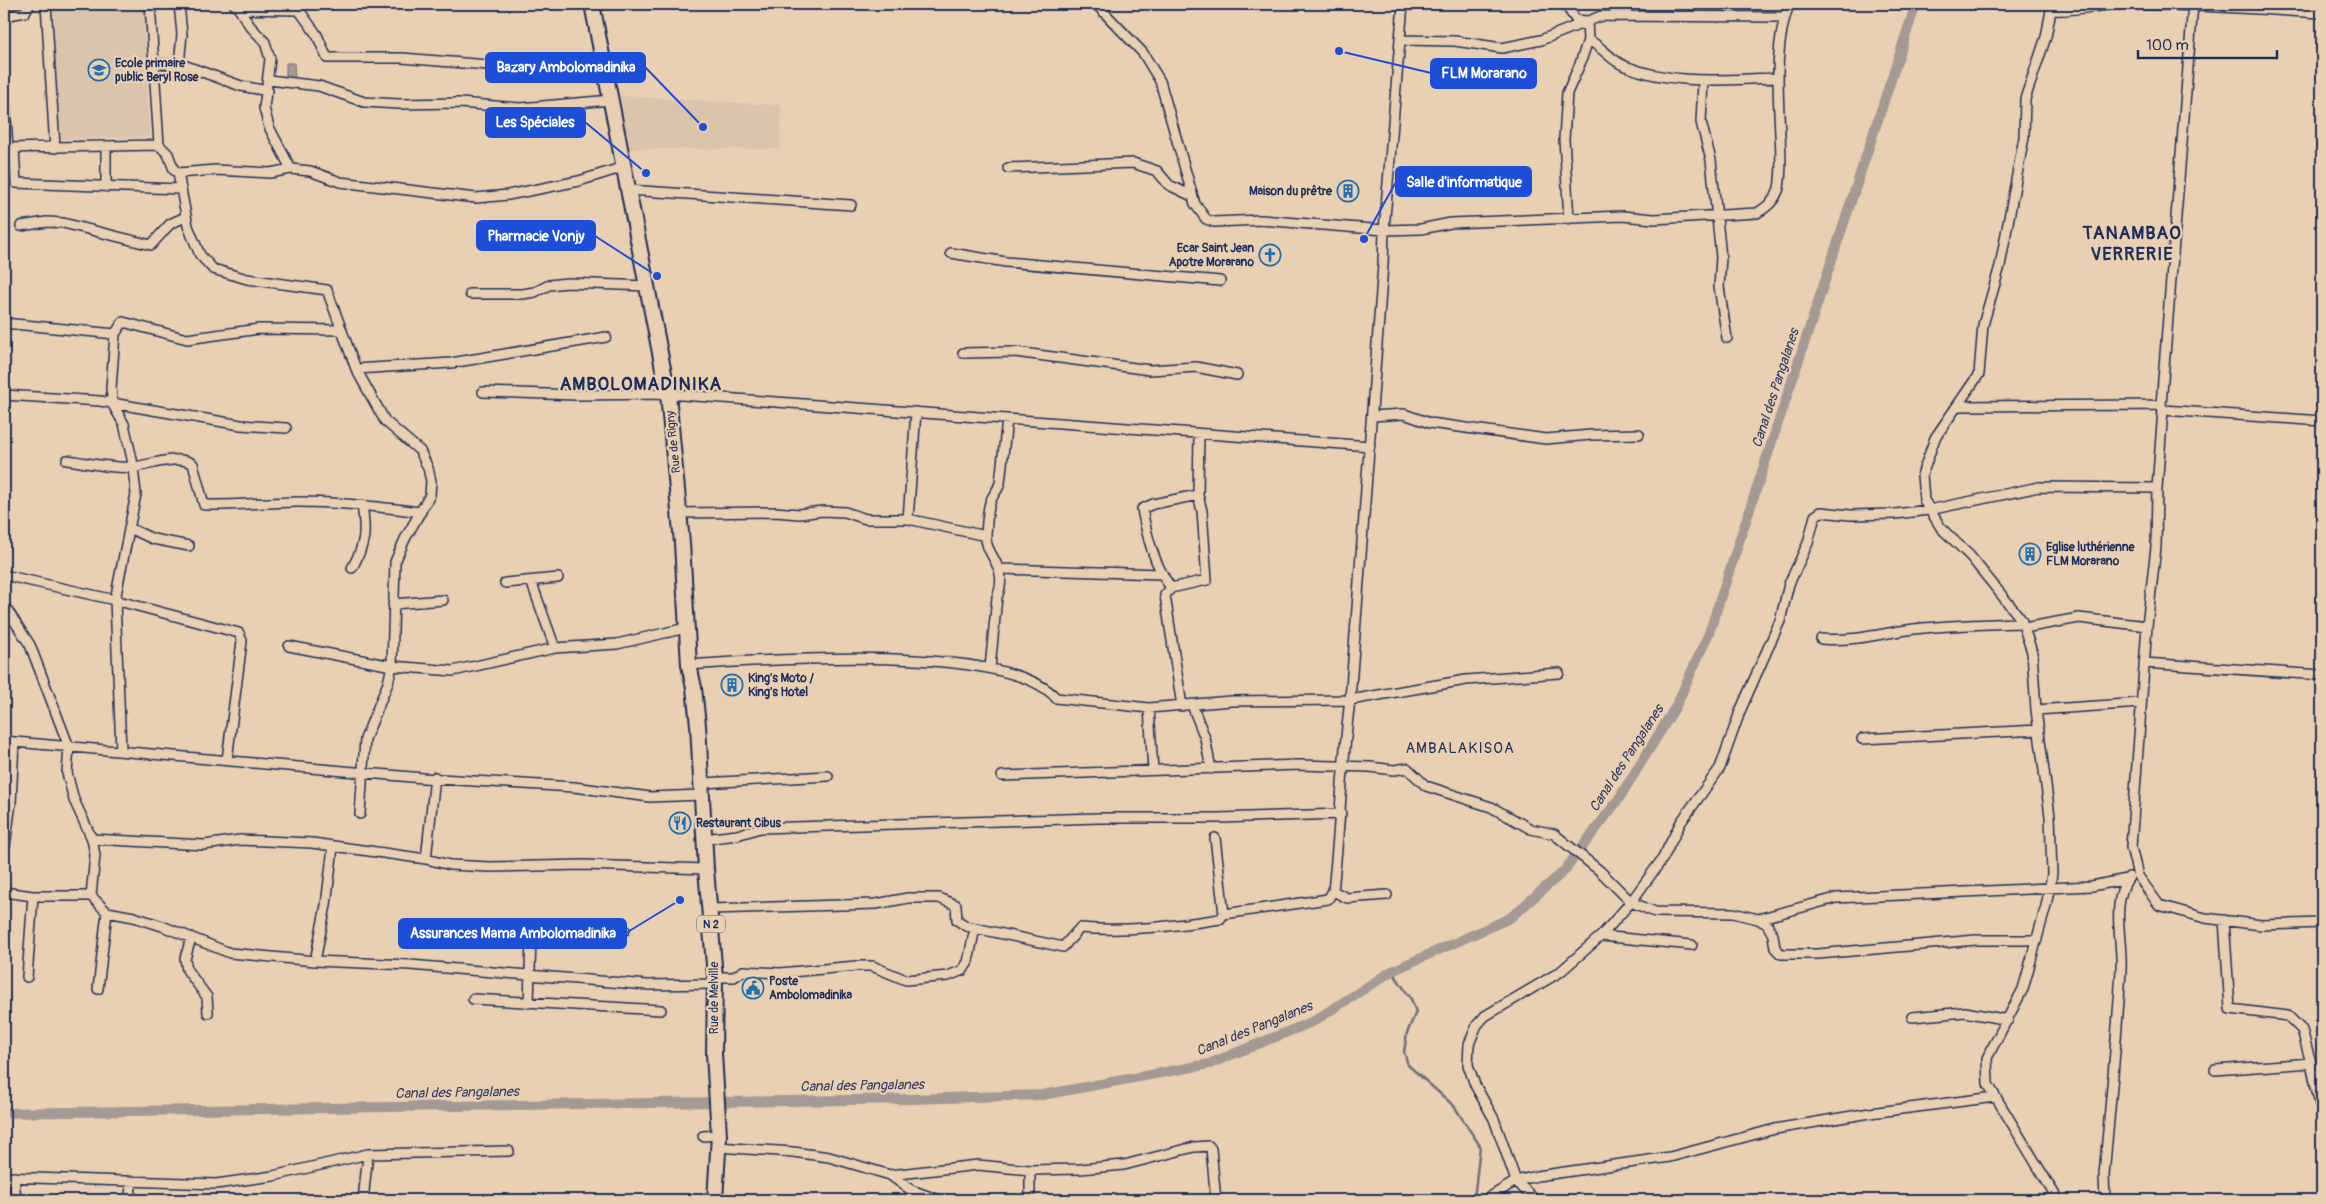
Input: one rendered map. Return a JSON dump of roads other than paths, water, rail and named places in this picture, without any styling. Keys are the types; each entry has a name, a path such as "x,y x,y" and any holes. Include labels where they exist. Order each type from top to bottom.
{"main road":[{"name":"Rue de Rigny","path":"592,4 668,394 680,513 689,665 694,688 702,789"},
{"name":"Rue de Melville","path":"702,789 715,980 714,1054 718,1141 715,1200"}],"street":[{"path":"4,16 24,12 30,4"},
{"path":"46,4 55,148"},
{"path":"150,4 159,145 168,154 174,170 178,173 179,189 185,217 200,255 213,269 247,280 327,290 356,369 385,421 420,451 428,468 431,481 430,495 405,538 396,562 392,666 388,683 365,739 360,814"},
{"path":"179,4 182,34 179,65"},
{"path":"1096,4 1143,53 1160,81 1192,196 1206,219 1214,222 1262,220 1384,230 1421,229 1451,223 1622,216 1654,220 1718,216 1756,213 1771,205 1778,189 1781,150 1778,43 1789,4"},
{"path":"710,909 876,904 908,898 940,898 956,905 956,915 960,924 1051,946 1063,947 1080,928 1181,925 1220,919 1224,914 1328,899 1333,891 1341,814 1342,766 1350,700 1370,446 1384,230 1403,4"},
{"path":"1565,4 1576,20 1587,21"},
{"path":"2058,1200 1988,1084 1988,1058 2022,989 2037,940 2052,874 2050,816 2036,710 2032,652 2023,625 1970,556 1941,528 1924,500 1922,475 1935,438 1959,406 1979,374 1983,325 2000,266 2024,137 2025,99 2046,37 2051,10 2066,11 2121,4 2193,4 2254,6 2322,13"},
{"path":"2193,4 2162,407 2157,488 2156,547 2147,626 2131,847 2138,876 2159,905 2205,918 2261,925 2322,923"},
{"path":"237,7 299,10 317,35 327,58 402,58 512,67 560,76 606,75"},
{"path":"237,7 250,26 265,42 270,59 268,91 264,108 269,126 291,169"},
{"path":"1400,40 1455,41 1502,48 1541,40 1601,16 1784,18"},
{"path":"1569,219 1564,139 1567,93 1588,40 1587,21"},
{"path":"1588,40 1622,65 1649,76 1702,82 1778,78"},
{"path":"153,63 179,65 241,86 268,91"},
{"path":"269,80 320,86 364,102 398,104 460,103 520,108 611,100"},
{"path":"1702,82 1701,122 1711,160 1718,216 1722,257 1719,287 1727,338"},
{"path":"4,89 9,148 16,183 179,189"},
{"path":"9,148 159,145"},
{"path":"106,147 106,187"},
{"path":"1008,168 1133,163 1156,171 1170,185 1192,196"},
{"path":"178,173 216,170 270,174 291,169 310,171 340,182 476,198 508,195 579,181 624,167"},
{"path":"628,190 851,205"},
{"path":"21,226 47,222 63,223 151,244 170,224 185,217"},
{"path":"951,253 1006,262 1220,281"},
{"path":"470,294 522,294 535,292 549,285 566,283 647,286"},
{"path":"121,750 115,600 136,494 133,467 124,424 112,405 115,334 123,322 187,339 260,329 342,330"},
{"path":"4,323 115,334"},
{"path":"356,369 451,363 606,337"},
{"path":"963,353 1015,352 1150,370 1196,366 1237,375"},
{"path":"483,392 576,395 668,394 1370,446"},
{"path":"4,395 100,401 112,405 168,411 241,425 286,428"},
{"path":"1959,406 2162,407 2322,421"},
{"path":"908,519 916,412"},
{"path":"1372,416 1404,414 1430,423 1546,439 1591,435 1639,434"},
{"path":"990,668 1001,569 986,536 990,502 998,492 1000,482 1007,419"},
{"path":"1182,706 1165,595 1171,588 1207,580 1202,511 1198,495 1199,434"},
{"path":"67,460 133,467 167,461 190,462 193,464 204,505 238,506 296,502 362,504 421,512"},
{"path":"1534,1200 1516,1181 1494,1119 1475,1085 1468,1065 1469,1044 1477,1025 1485,1016 1560,972 1601,936 1632,902 1663,858 1682,822 1720,768 1741,709 1780,621 1789,584 1808,543 1815,516 1821,512 1859,515 1895,514 1930,510 2039,487 2157,488"},
{"path":"1171,588 1161,574 1146,533 1142,509 1153,504 1198,495"},
{"path":"352,568 364,542 366,531 362,504"},
{"path":"680,513 775,512 799,514 822,511 845,512 866,519 908,519 986,536"},
{"path":"129,528 153,539 190,546"},
{"path":"1001,569 1161,574"},
{"path":"4,575 115,600 239,633 242,641 227,760"},
{"path":"505,583 558,578"},
{"path":"531,581 555,648"},
{"path":"393,604 443,600"},
{"path":"4,605 30,645 69,747 67,773 74,800 92,839 96,856 91,896"},
{"path":"1821,639 1841,641 1969,624 2023,625 2079,618 2147,626"},
{"path":"289,646 392,666 453,671 555,648 617,644 686,628"},
{"path":"689,665 842,658 934,661 990,668 1048,688 1056,698 1149,708 1231,701 1350,700 1466,680 1559,673"},
{"path":"2144,663 2322,675"},
{"path":"2036,710 2141,703"},
{"path":"1192,705 1205,738 1211,769"},
{"path":"1149,708 1153,770"},
{"path":"1862,739 2039,730"},
{"path":"4,741 364,772 574,787 650,797 702,789 828,776"},
{"path":"5,846 11,803 14,742"},
{"path":"1002,776 1153,770 1342,766 1394,770 1408,768 1426,786 1491,807 1530,829 1554,834 1600,871 1632,902 1655,912 1733,913 1758,919 1767,924 1773,935 1775,948 1781,954 1791,955 1936,945 1976,940 2037,940"},
{"path":"426,859 435,777"},
{"path":"704,839 737,835 760,828 1099,818 1220,818 1341,814"},
{"path":"1215,838 1224,914"},
{"path":"92,839 204,845 240,840 312,843 426,859 450,865 490,867 584,864 706,869"},
{"path":"315,961 326,905 333,847"},
{"path":"2105,1200 2104,1175 2122,968 2119,911 2123,885 2136,866"},
{"path":"1758,919 1836,898 2092,886 2127,879"},
{"path":"1333,891 1347,898 1387,895"},
{"path":"4,892 33,896 91,896 107,912 134,917 230,953 315,961 410,965 647,984 715,980 734,977 743,971 780,973 856,966 872,966 906,980 948,976 963,970 968,962 975,928"},
{"path":"27,977 33,896"},
{"path":"98,989 107,912"},
{"path":"2224,920 2230,1009 2288,1016 2302,1030 2322,1114"},
{"path":"529,1003 531,937 536,931 626,930"},
{"path":"1601,936 1692,945"},
{"path":"191,938 185,959 187,970 207,997 208,1013"},
{"path":"474,999 661,1010"},
{"path":"1912,1017 1965,1012 2008,1020"},
{"path":"2215,1070 2311,1062"},
{"path":"1485,1200 1516,1181 1670,1157 1775,1129 1870,1113 1996,1098"},
{"path":"703,1136 718,1141 829,1157 890,1175 911,1190 939,1200"},
{"path":"890,1175 978,1165 1030,1170 1080,1169 1124,1165 1194,1147 1209,1146 1212,1149 1216,1200"},
{"path":"4,1177 216,1184 273,1176 368,1154 509,1151"},
{"path":"363,1200 368,1154"},
{"path":"1030,1170 1030,1200"},
{"path":"14,1177 16,1200"},
{"path":"129,1200 132,1181"}],"waterway":[{"name":"Canal des Pangalanes","path":"4,1113 912,1099 1042,1095 1209,1064 1314,1021 1392,971 1510,918 1564,871 1618,800 1676,706 1709,633 1916,4"},
{"path":"1392,971 1411,999 1416,1012 1407,1033 1404,1052 1408,1065 1454,1106 1480,1146 1474,1200"}],"place":[{"name":"FLM Morarano","path":"1339,51"},
{"name":"Ecole primaire public Beryl Rose","path":"99,70"},
{"name":"Bazary Ambolomadinika","path":"703,127"},
{"name":"Les Spéciales","path":"646,173"},
{"name":"Maison du prêtre","path":"1348,191"},
{"name":"Salle d'informatique","path":"1364,239"},
{"name":"Ecar Saint Jean Apotre Morarano","path":"1270,255"},
{"name":"Pharmacie Vonjy","path":"657,276"},
{"name":"Eglise luthérienne FLM Morarano","path":"2030,554"},
{"name":"King's Moto / King's Hotel","path":"732,685"},
{"name":"Restaurant Cibus","path":"680,823"},
{"name":"Assurances Mama Ambolomadinika","path":"680,900"},
{"name":"Poste Ambolomadinika","path":"753,988"}],"district":[{"name":"TANAMBAO VERRERIE","path":"2132,243"},
{"name":"AMBOLOMADINIKA","path":"641,384"},
{"name":"AMBALAKISOA","path":"1460,748"}]}
